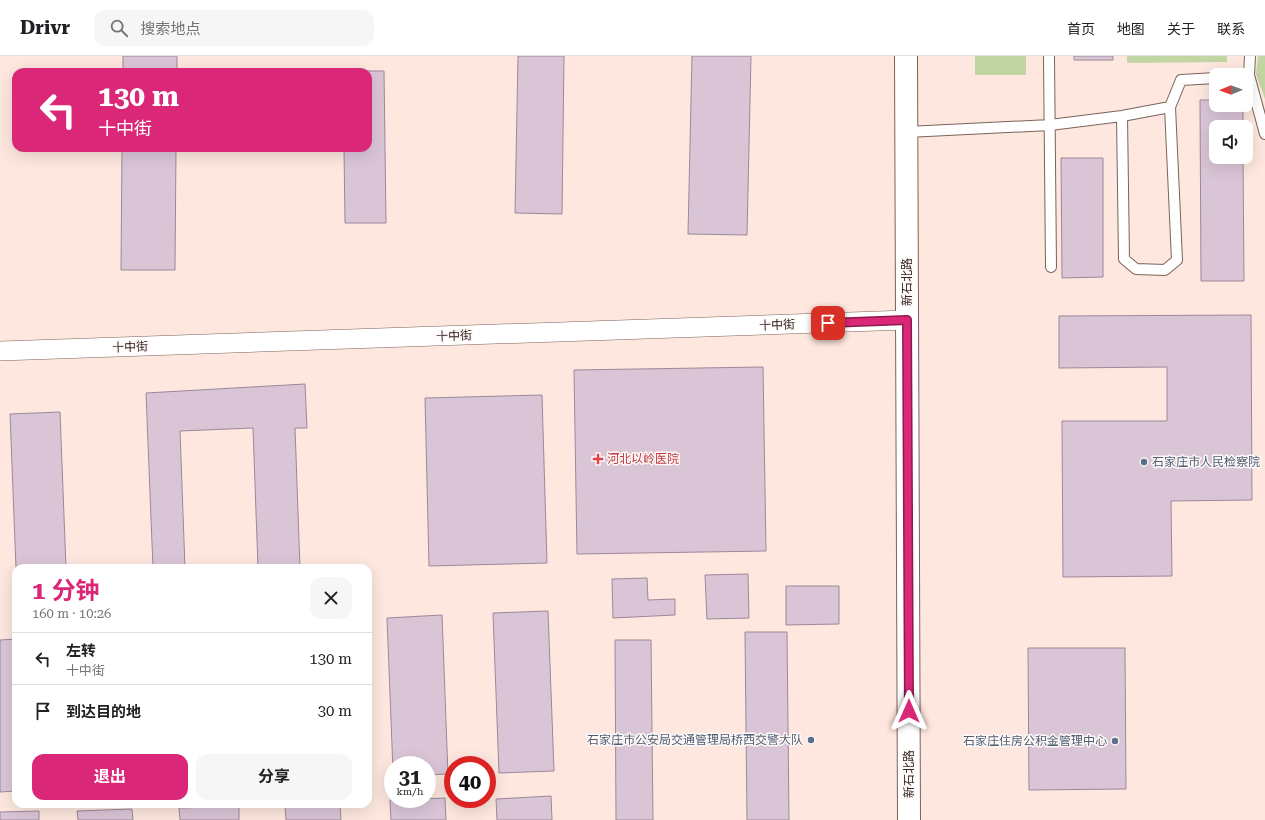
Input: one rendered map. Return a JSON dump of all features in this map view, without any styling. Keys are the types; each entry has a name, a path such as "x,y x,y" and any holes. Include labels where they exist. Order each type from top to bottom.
{"street":[{"name":"新石北路","path":"906,56 909,820"},
{"name":"十中街","path":"0,351 907,320"}],"lane":[{"path":"1049,56 1051,267"},
{"path":"1249,68 1250,56"},
{"path":"1122,116 1124,259 1136,269 1165,270 1177,260 1170,107 1181,80 1209,78"},
{"path":"1253,93 1265,134"},
{"path":"907,132 1050,125 1122,116 1170,107"}],"green space":[{"path":"975,56 1026,56 1026,75 975,75"},
{"path":"1127,56 1227,56 1227,62 1127,63"},
{"path":"1258,56 1265,56 1265,99 1256,74"}],"building":[{"path":"123,56 177,56 177,68 123,68"},
{"path":"518,56 564,56 562,214 515,213"},
{"path":"692,56 751,56 747,235 688,234"},
{"path":"1074,56 1113,56 1113,60 1074,60"},
{"path":"372,71 384,71 386,223 345,223 344,152 372,152"},
{"path":"1200,100 1209,100 1209,112 1243,112 1243,120 1209,120 1209,164 1243,164 1244,281 1201,281"},
{"path":"122,152 176,152 175,270 121,270"},
{"path":"1061,158 1103,158 1103,277 1062,278"},
{"path":"1251,315 1252,500 1171,501 1172,576 1063,577 1062,421 1167,421 1167,367 1059,368 1059,316"},
{"path":"763,367 766,551 577,554 574,370"},
{"path":"305,384 307,428 295,428 300,564 258,564 253,428 180,431 185,564 153,564 146,393"},
{"path":"542,395 547,563 429,566 425,398"},
{"path":"60,412 66,564 16,564 10,414"},
{"path":"748,574 749,618 707,619 705,575"},
{"path":"647,578 648,600 675,599 675,615 613,618 612,579"},
{"path":"786,586 839,586 839,624 786,625"},
{"path":"548,611 554,771 499,773 493,613"},
{"path":"442,615 447,756 444,756 444,774 436,775 436,756 392,756 387,618"},
{"path":"745,632 787,632 789,820 747,820"},
{"path":"12,639 12,791 0,792 0,640"},
{"path":"615,640 651,640 653,820 616,820"},
{"path":"1028,648 1125,648 1126,789 1029,790"},
{"path":"551,796 552,820 497,820 496,799"},
{"path":"436,798 444,798 446,820 391,820 390,808 436,808"},
{"path":"179,808 239,808 239,820 180,820"},
{"path":"285,808 340,808 341,820 286,820"},
{"path":"132,809 133,820 78,820 77,811"},
{"path":"39,811 39,820 0,820 0,812"}],"place":[{"name":"河北以岭医院","path":"598,459"},
{"name":"石家庄市人民检察院","path":"1144,462"},
{"name":"石家庄市公安局交通管理局桥西交警大队","path":"811,740"},
{"name":"石家庄住房公积金管理中心","path":"1115,741"}],"route":[{"path":"828,323 907,320 909,711"}]}
